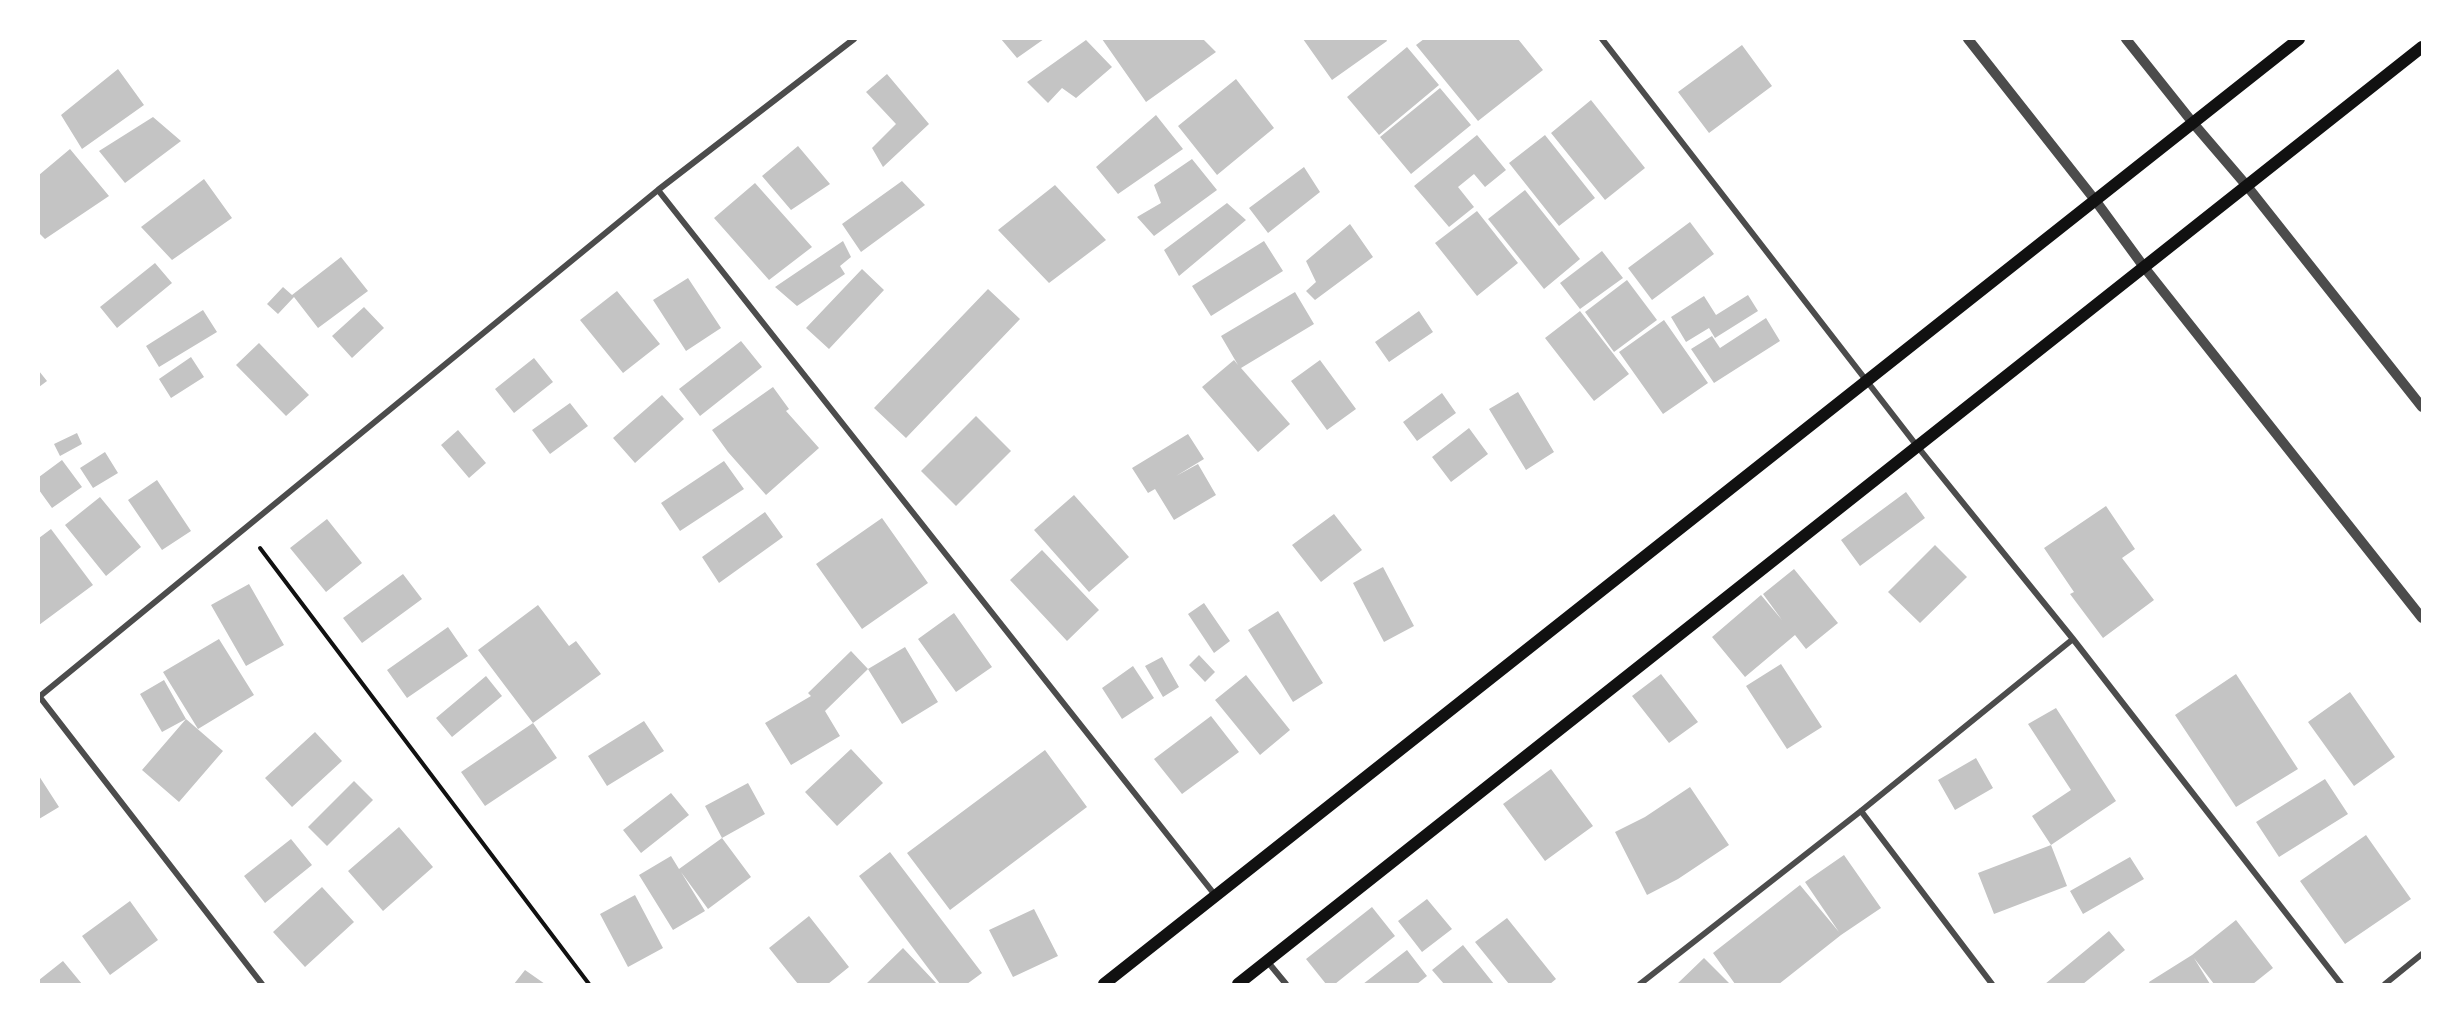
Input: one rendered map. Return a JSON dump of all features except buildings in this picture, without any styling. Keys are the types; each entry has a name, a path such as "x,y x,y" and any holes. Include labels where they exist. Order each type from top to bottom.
{"main road":[{"path":"1104,984 2299,39"},
{"path":"1238,984 2422,47"}],"street":[{"path":"262,984 39,696 658,190 854,39"},
{"path":"1602,39 1917,446 2073,639 2341,984"},
{"path":"1968,39 2096,200 2144,267 2422,618"},
{"path":"2126,39 2247,186 2422,407"},
{"path":"658,190 1215,896"},
{"path":"1640,984 1861,811 2073,639"},
{"path":"1861,811 1992,984"},
{"path":"2385,984 2422,954"},
{"path":"1267,961 1286,984"}],"path":[{"path":"245,528 590,984"}]}
